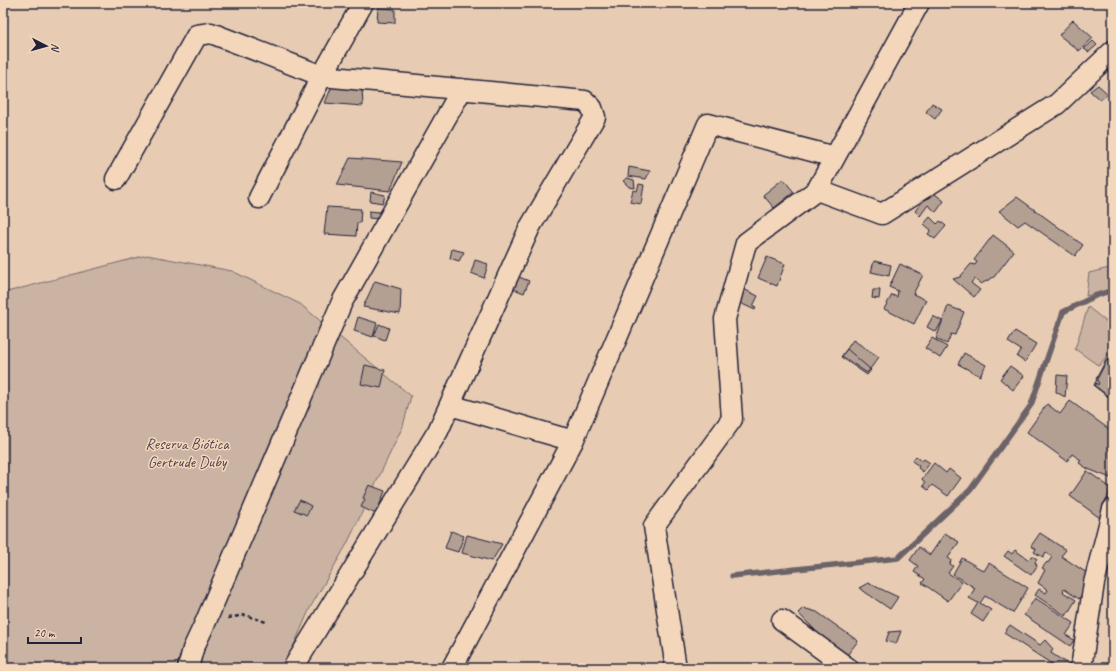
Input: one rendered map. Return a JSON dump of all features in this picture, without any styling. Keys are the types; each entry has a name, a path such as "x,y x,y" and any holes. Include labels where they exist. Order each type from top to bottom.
{"street":[{"path":"259,198 322,76 363,3"},
{"path":"676,668 654,526 732,419 724,319 746,243 817,190 919,3"},
{"path":"116,178 197,35 210,33 322,76 585,101 592,108 595,118 530,227 438,431 293,668"},
{"path":"817,190 882,214 1057,104 1113,51"},
{"path":"188,668 193,649 342,302 462,90"},
{"path":"456,668 573,441 708,124 835,157"},
{"path":"450,405 573,441"},
{"path":"452,668 573,441"},
{"path":"1081,668 1094,583 1113,510"},
{"path":"782,620 848,668"}],"path":[{"path":"206,621 245,616 266,622"}],"green space":[{"name":"Reserva Biótica Gertrude Duby","path":"147,255 232,271 300,304 411,396 403,426 347,544 310,608 284,668 3,668 3,293"},
{"path":"1113,267 1113,288 1086,296 1089,273"},
{"path":"1088,307 1113,327 1113,358 1108,354 1099,366 1075,349"}],"building":[{"path":"378,8 395,9 395,23 377,22"},
{"path":"1073,20 1093,38 1079,51 1059,35"},
{"path":"1093,41 1097,45 1089,52 1084,49"},
{"path":"1098,85 1108,94 1100,100 1090,91"},
{"path":"332,86 362,88 363,106 325,103"},
{"path":"932,103 942,109 935,119 926,112"},
{"path":"350,158 402,162 390,191 337,185"},
{"path":"629,167 650,171 646,179 628,176"},
{"path":"627,178 634,180 635,188 629,187 623,181"},
{"path":"783,179 794,192 774,208 763,195"},
{"path":"639,184 644,185 641,204 630,202 633,190 637,191"},
{"path":"931,191 944,201 936,212 928,205 920,216 915,211"},
{"path":"371,192 385,195 383,203 370,201"},
{"path":"1017,197 1083,245 1075,256 1025,221 1018,226 999,211"},
{"path":"327,207 361,209 360,223 357,223 356,236 324,234"},
{"path":"369,211 380,212 379,219 369,218"},
{"path":"930,217 937,224 940,221 946,226 935,239 928,234 931,230 924,224"},
{"path":"993,235 1014,251 994,277 981,284 974,279 971,283 980,290 974,297 953,279 960,277 971,264 975,265 977,262 974,260"},
{"path":"452,249 464,252 459,261 450,258"},
{"path":"767,257 785,264 777,286 758,278"},
{"path":"475,260 488,264 484,278 471,273"},
{"path":"874,261 891,265 889,276 871,272"},
{"path":"900,264 923,275 913,294 926,300 914,324 884,309 892,295 897,297 898,291 889,287"},
{"path":"519,277 529,281 524,293 514,289"},
{"path":"375,281 401,289 400,314 363,307"},
{"path":"741,288 758,296 753,306 756,307 755,310 740,303"},
{"path":"873,290 880,290 879,299 872,298"},
{"path":"948,306 964,312 955,335 951,334 947,344 936,339"},
{"path":"933,316 942,321 936,332 927,327"},
{"path":"358,317 377,323 373,337 354,331"},
{"path":"379,324 389,328 385,340 374,336"},
{"path":"1015,331 1036,344 1025,362 1017,357 1021,350 1008,342"},
{"path":"932,338 947,347 940,358 925,348"},
{"path":"853,340 879,357 867,373 842,356"},
{"path":"847,349 871,370 867,375 841,357"},
{"path":"964,353 986,365 980,376 958,364"},
{"path":"1107,358 1113,363 1113,397 1111,399 1094,386 1096,383 1098,385 1099,383 1096,379"},
{"path":"1107,360 1113,364 1112,399 1094,385"},
{"path":"365,365 385,370 381,388 361,384"},
{"path":"1010,366 1024,376 1013,390 1000,379"},
{"path":"1057,375 1067,376 1065,397 1056,392"},
{"path":"1070,401 1113,432 1113,479 1088,469 1079,463 1081,460 1072,454 1067,461 1027,432 1047,404 1060,414"},
{"path":"916,456 922,461 924,459 930,463 923,472 918,468 919,466 912,461"},
{"path":"934,463 946,473 949,469 961,478 948,496 932,485 928,490 923,486 925,483 922,479"},
{"path":"1087,471 1111,488 1100,518 1070,496"},
{"path":"369,485 385,491 376,514 361,507"},
{"path":"300,500 311,506 307,515 294,510"},
{"path":"451,531 464,536 458,552 445,548"},
{"path":"945,533 959,542 948,558 951,560 950,564 953,566 948,573 962,582 948,601 922,583 925,579 914,572 918,566 910,560 919,547 930,555"},
{"path":"1040,533 1066,550 1061,556 1093,577 1079,599 1064,589 1063,592 1076,600 1066,616 1035,595 1039,589 1046,593 1048,590 1038,583 1045,570 1042,568 1052,557 1046,552 1043,557 1034,552 1036,549 1031,546"},
{"path":"467,535 502,544 492,561 462,553"},
{"path":"1015,550 1029,560 1032,556 1037,559 1035,562 1037,566 1031,575 1004,556 1008,551 1012,554"},
{"path":"962,558 984,571 989,563 1028,588 1013,613 985,596 980,603 991,610 983,622 971,614 978,603 969,598 975,588 953,574"},
{"path":"868,583 898,597 890,609 859,588"},
{"path":"1035,598 1074,623 1066,635 1074,640 1070,646 1024,615"},
{"path":"803,608 817,612 858,641 844,659 798,613"},
{"path":"1010,625 1040,645 1045,640 1053,649 1051,653 1069,665 1066,668 1058,668 1004,633"},
{"path":"901,631 896,644 886,641 889,632"}],"waterway":[{"path":"732,576 898,558 970,490 1031,405 1063,312 1095,296 1113,290"}]}
